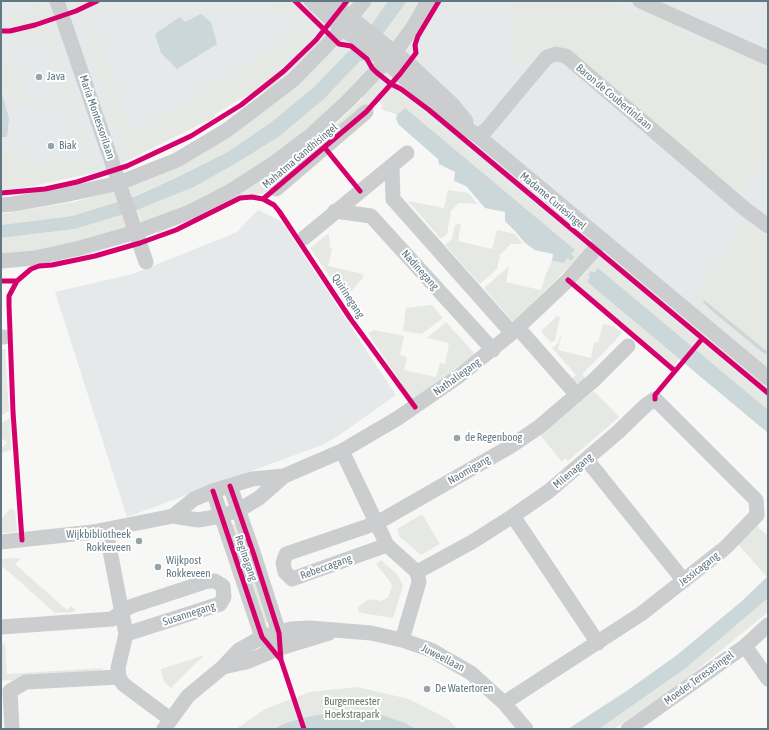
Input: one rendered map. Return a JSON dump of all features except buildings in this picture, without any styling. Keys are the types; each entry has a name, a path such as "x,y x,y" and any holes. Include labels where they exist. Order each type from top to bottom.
{"street":[{"name":"Maria Montessorilaan","path":"57,1 146,262"},
{"path":"311,1 347,23"},
{"path":"330,1 347,23"},
{"path":"1,205 69,194 119,182 177,160 227,130 294,80 347,23 364,1"},
{"name":"Mahatma Gandhisingel","path":"1,261 35,258 72,250 136,232 190,212 229,192 274,163 310,136 347,102 390,57 414,26 428,1"},
{"path":"640,1 768,58"},
{"name":"Madame Curiesingel","path":"347,23 390,57 445,113 478,136 768,378"},
{"name":"Baron de Coubertinlaan","path":"478,136 487,129 548,57 556,54 566,56 745,209 768,226"},
{"name":"Mahatma Gandhisingel","path":"276,189 366,112"},
{"path":"310,136 324,148"},
{"path":"304,238 335,211 392,167 407,153"},
{"path":"392,167 393,200 577,395"},
{"name":"Nadinegang","path":"335,211 371,216 493,350"},
{"name":"Nathaliegang","path":"173,516 194,499 213,491 252,479 284,476 342,451 398,418 459,376 493,350 568,280 603,240"},
{"name":"Naomigang","path":"377,523 511,446 538,427 594,380 628,346"},
{"name":"Milenagang","path":"417,572 472,542 549,491 587,460 646,405 655,399"},
{"name":"Jessicagang","path":"504,703 641,614 725,548 757,515 756,500 655,399"},
{"path":"342,451 388,545 417,572 419,582 402,640"},
{"path":"587,460 684,581"},
{"name":"Nathaliegang","path":"1,542 106,530 173,516 198,520 221,516 239,510 259,498 284,476"},
{"name":"Reginagang","path":"230,486 279,633 277,649"},
{"name":"Reginagang","path":"213,491 262,637 277,649"},
{"path":"513,516 598,643"},
{"name":"Rebeccagang","path":"377,523 286,554 283,563 285,572 292,579 388,545"},
{"path":"106,530 126,634 118,668 118,677 123,684 167,724"},
{"name":"Susannegang","path":"121,614 129,607 208,580 215,581 223,586 224,597 220,604 126,634"},
{"path":"1,628 112,619 121,614"},
{"name":"Moeder Teresasingel","path":"628,729 745,646 768,625"},
{"name":"Juweellaan","path":"279,633 291,629 310,628 371,633 402,640 431,650 471,673 504,703 526,729"},
{"name":"Juweellaan","path":"223,667 246,662 277,649 338,631"},
{"path":"262,637 279,633"},
{"name":"Juweellaan","path":"167,724 188,696 223,667 239,650 262,637"},
{"path":"745,646 768,679"},
{"path":"12,729 5,689 26,682 118,677"}],"shaded area":[{"path":"1,1 768,1 768,423 449,154 338,72 244,97 189,130 111,169 25,188 1,190"},
{"path":"388,1 407,1 363,61 360,61 324,99 280,136 235,164 194,187 137,210 75,229 1,238 1,225 72,216 136,196 229,151 270,123 314,87 354,46"},
{"path":"201,14 211,22 217,44 177,69 161,53 155,34 180,17 185,22"},
{"path":"1,97 3,97 9,118 7,137 1,137"},
{"path":"405,108 575,250 571,254 574,257 571,261 568,258 564,263 552,261 553,254 535,250 525,243 505,221 505,212 485,208 466,186 454,181 455,172 439,164 438,159 398,124 396,118"},
{"path":"258,210 281,221 396,395 338,436 322,445 127,517 55,292 133,274 237,232"},
{"path":"598,268 768,410 768,433 587,282 590,277 588,275 591,271 594,273"},
{"path":"704,300 768,351 768,355 762,352 711,310 703,302"},
{"path":"768,576 768,598 686,668 599,729 568,729 628,690 677,655 742,601"},
{"path":"336,712 379,714 405,723 416,729 274,729 286,723 307,717"}],"green space":[{"path":"32,1 40,1 46,18 13,26 8,14 35,13"},
{"path":"268,1 288,1 302,16 296,20 298,23 290,26 293,24"},
{"path":"368,1 388,1 372,24 371,11 365,7"},
{"path":"407,1 424,1 400,33 383,35"},
{"path":"510,1 607,1 649,19 652,12 677,24 675,31 706,44 709,38 765,63 762,69 768,72 768,151 739,194 567,49 541,56 530,48 514,67"},
{"path":"88,13 129,130 139,125 143,134 158,129 155,123 199,96 215,112 214,118 128,158 80,16"},
{"path":"307,21 315,29 315,33 288,60 246,95 241,96 233,75 275,47 277,48 286,38 285,35"},
{"path":"49,27 75,103 12,107 9,98 14,98 13,93 11,93 10,90 6,90 4,83 7,82 1,68 18,70 29,101 65,100 43,34 17,37 15,34"},
{"path":"329,49 334,53 349,52 314,87 270,123 229,151 186,173 132,197 128,185 182,163"},
{"path":"360,61 361,70 367,76 304,135 226,187 143,226 137,210 194,187 280,136 324,99"},
{"path":"228,76 236,100 220,109 202,94"},
{"path":"372,81 382,90 366,109 323,141 320,139 320,133 322,131 329,131 362,99 363,91"},
{"path":"395,91 584,247 583,252 569,267 513,322 484,288 509,266 506,282 541,290 552,261 564,263 575,250 406,108 398,114 385,111 381,108"},
{"path":"72,120 80,120 98,170 59,180 1,188 1,154 19,150 22,165 86,160"},
{"path":"311,145 314,151 310,154 305,149 270,178 274,183 273,187 263,194 240,196 157,234 157,231 305,146"},
{"path":"115,190 119,201 72,216 1,225 1,214 74,202"},
{"path":"448,190 469,193 477,204 459,203 451,211 447,234 441,239 408,201 444,208"},
{"path":"123,214 129,231 79,246 1,257 1,238 75,229"},
{"path":"461,223 458,241 492,249 497,230 515,234 523,244 511,244 500,255 497,269 480,284 445,245 452,239 455,225"},
{"path":"742,225 750,226 768,240 768,351 704,301 703,302 762,352 768,355 768,360 701,304 692,299 695,294 697,295"},
{"path":"329,233 330,248 332,249 328,266 363,274 363,278 345,299 310,248"},
{"path":"600,260 696,340 691,345 598,269 594,274 591,271 591,277 587,282 679,359 674,366 575,284 594,264"},
{"path":"621,263 768,385 768,390 619,265"},
{"path":"432,305 443,318 422,334 403,331 406,308"},
{"path":"695,305 700,307 768,364 768,371 694,309"},
{"path":"557,316 560,317 555,340 551,343 541,331"},
{"path":"446,322 475,354 412,400 368,333 374,330 404,336 400,355 407,357 404,370 436,377 440,363 445,364 449,343 427,338"},
{"path":"603,324 614,326 622,333 582,374 587,380 580,383 575,382 571,379 576,375 552,348 558,343 560,336 558,350 591,358 594,342 598,343"},
{"path":"701,344 768,400 768,410 696,350"},
{"path":"1,349 5,349 9,411 1,416 1,381 3,379 1,377"},
{"path":"594,391 619,417 568,461 565,458 562,462 540,435"},
{"path":"10,418 11,450 1,453 1,448 7,443 1,437 1,423"},
{"path":"11,508 15,511 17,532 1,533 1,519"},
{"path":"422,514 440,544 421,555 400,537 397,529"},
{"path":"233,524 238,525 269,622 266,623 262,620 231,526"},
{"path":"756,525 768,536 767,577 737,543"},
{"path":"1,559 20,559 15,564 67,610 71,606 75,609 75,612 55,613 1,565"},
{"path":"381,560 398,575 403,586 393,618 359,612 358,607 366,601 373,599 380,601 387,598 390,593 392,587 391,583 376,564"},
{"path":"768,598 768,612 681,683 614,729 599,729 686,668"},
{"path":"5,643 7,674 103,668 100,674 1,681 1,644"},
{"path":"202,656 203,657 171,688 164,682 161,669"},
{"name":"Burgemeester Hoekstrapark","path":"357,687 409,699 448,719 457,729 236,729 265,709 310,692"}],"cycle path":[{"path":"1,31 10,31 35,25 76,11 97,1"},
{"path":"295,1 339,44 351,46 367,59 376,72 429,110 768,393"},
{"path":"1,193 45,189 77,182 127,166 191,136 241,105 284,71 316,40 347,1"},
{"path":"263,199 366,112 400,74 416,53 415,45 418,36 439,1"},
{"path":"325,148 360,191"},
{"name":"Quirinegang","path":"1,281 17,281 31,269 39,266 52,265 95,256 140,243 176,230 240,198 252,197 263,199 274,205 279,211 350,318 415,407"},
{"path":"568,280 675,371"},
{"path":"17,281 9,296 9,305 13,412 22,540"},
{"path":"655,399 655,395 702,339"},
{"path":"230,486 279,633 281,660 304,729"},
{"path":"213,491 262,637 281,660"}],"place":[{"name":"Java","path":"39,77"},
{"name":"Biak","path":"51,146"},
{"name":"de Regenboog","path":"457,438"},
{"name":"Wijkbibliotheek Rokkeveen","path":"139,541"},
{"name":"Wijkpost Rokkeveen","path":"158,567"},
{"name":"De Watertoren","path":"427,689"}]}
